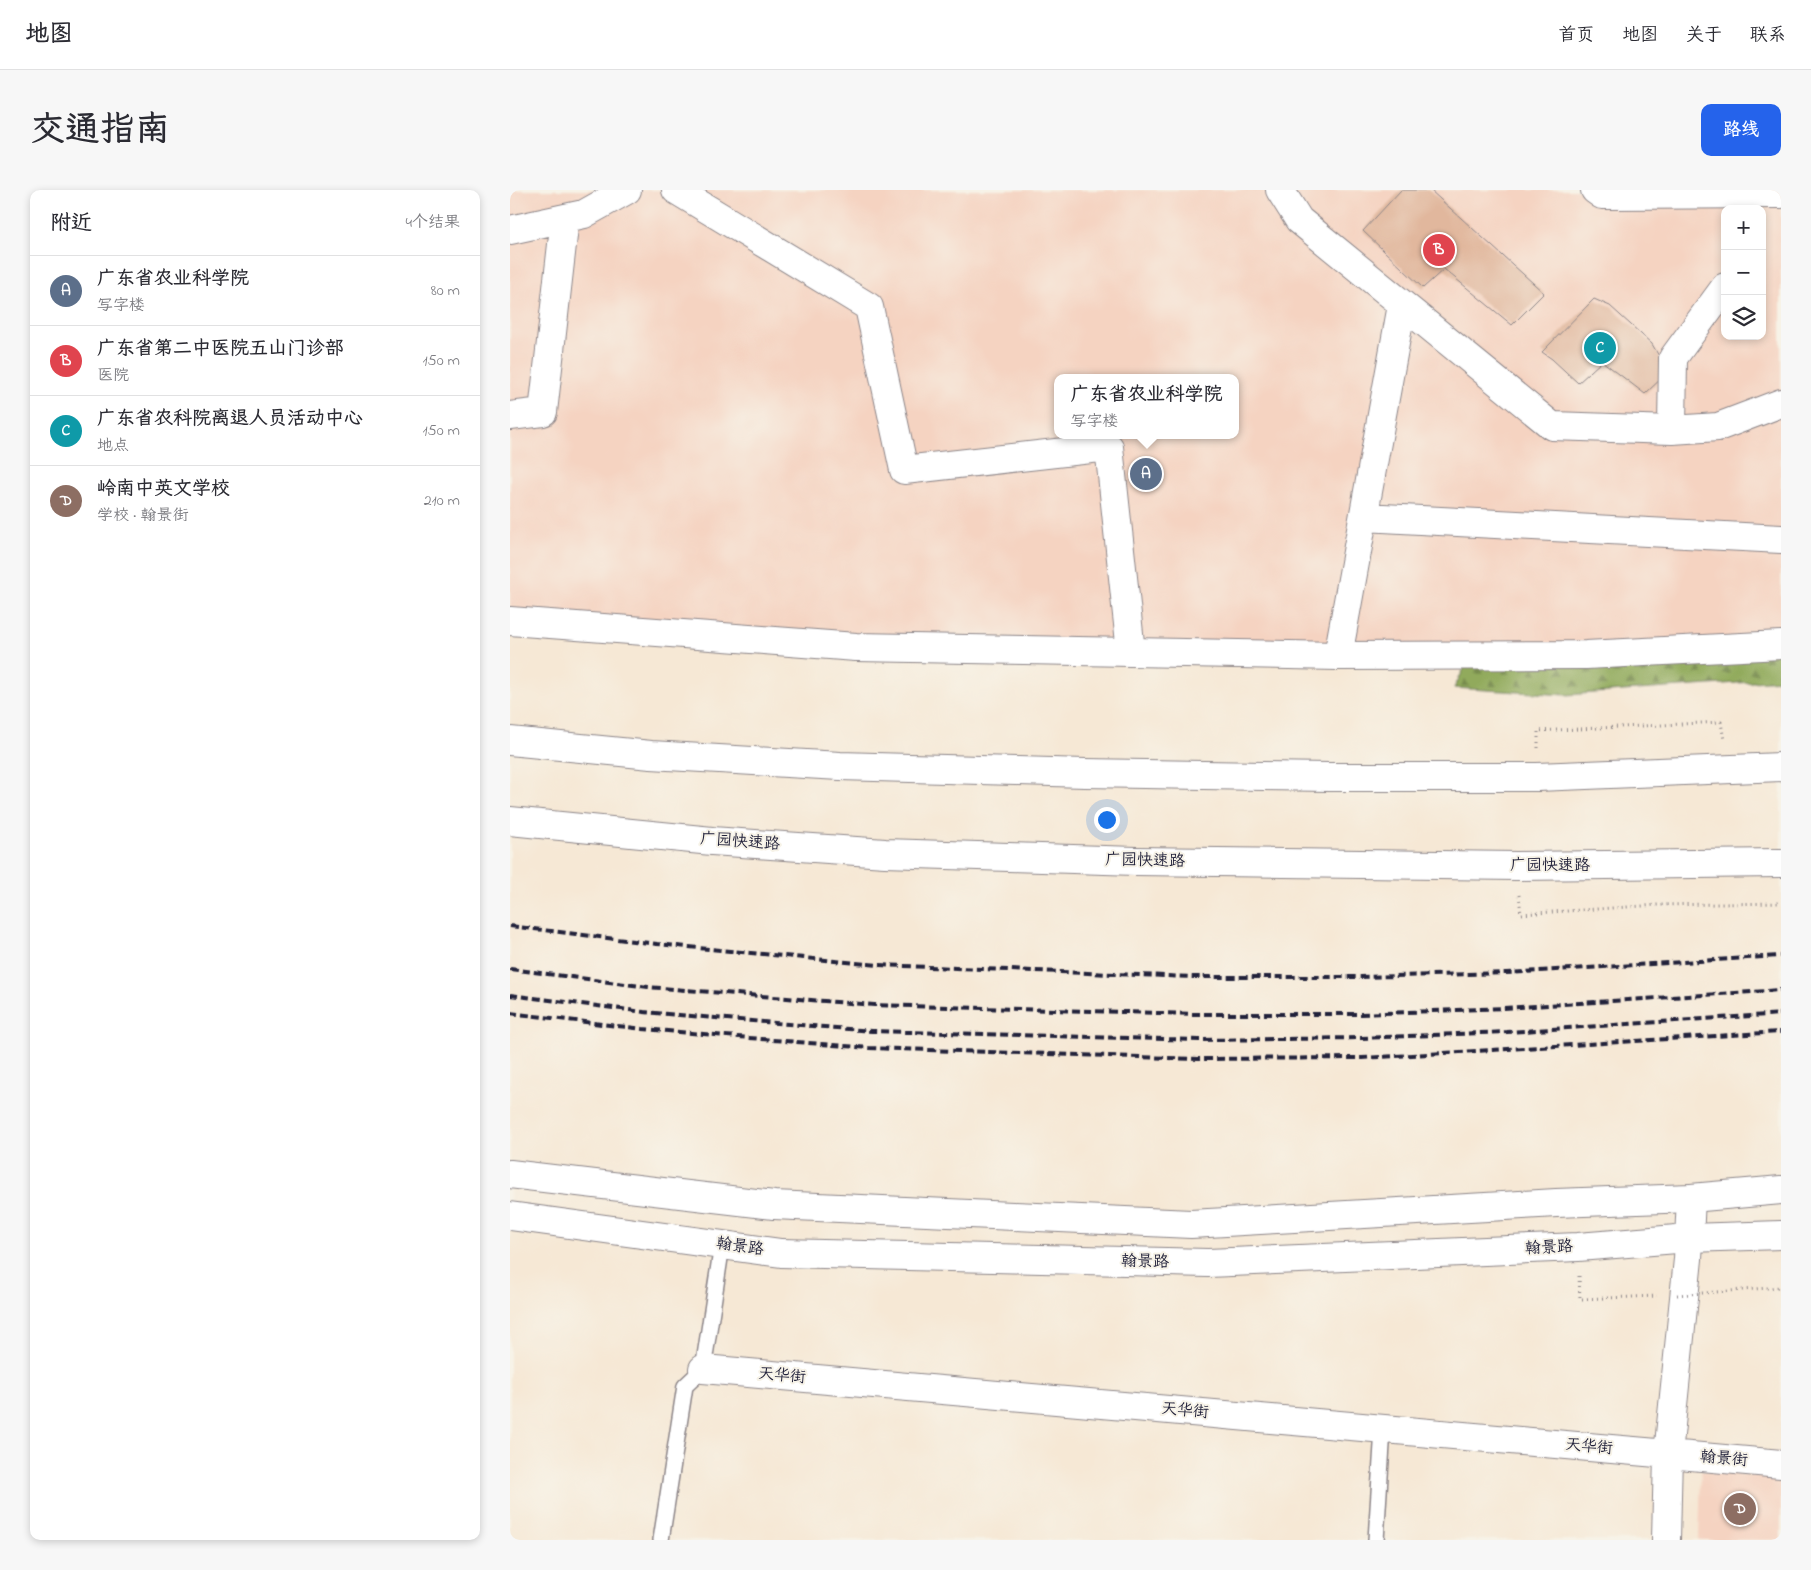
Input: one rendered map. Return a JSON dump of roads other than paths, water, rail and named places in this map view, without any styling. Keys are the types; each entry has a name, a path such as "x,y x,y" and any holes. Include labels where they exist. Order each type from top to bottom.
{"main road":[{"path":"510,230 584,214 627,190"},
{"path":"676,190 868,307 904,470 1109,447 1131,652"},
{"path":"1280,190 1299,220 1552,426 1672,430 1718,427 1781,403"},
{"path":"1594,190 1602,195 1738,202 1781,194"},
{"path":"510,416 543,412 565,218"},
{"path":"1672,430 1673,358 1721,292"},
{"path":"1338,656 1402,305"},
{"path":"1364,517 1781,539"},
{"path":"510,621 856,647 1338,656 1586,654 1781,644"},
{"path":"510,730 651,755"},
{"path":"510,741 651,755 840,766 1329,777 1537,777 1781,767"},
{"name":"广园快速路","path":"510,821 712,841 875,852 1126,861 1517,866 1781,863"},
{"path":"510,1174 774,1205 1191,1224 1546,1203 1690,1198 1781,1190"},
{"path":"1666,1540 1668,1454 1689,1238 1690,1198"},
{"name":"翰景路","path":"510,1216 781,1253 1208,1263 1578,1247 1689,1238 1781,1235"},
{"name":"天华街","path":"703,1369 1668,1454"},
{"name":"翰景街","path":"1668,1454 1781,1464"}],"lane":[{"path":"661,1540 685,1386 703,1369 722,1245"},
{"path":"1376,1540 1383,1429"}],"railway":[{"path":"510,926 657,944 878,965 1192,977 1361,977 1506,973 1781,956"},
{"path":"510,969 648,987 874,1005 1196,1014 1361,1014 1503,1008 1781,990"},
{"path":"510,995 644,1012 872,1031 1199,1040 1362,1038 1507,1032 1781,1014"},
{"path":"510,1013 643,1029 869,1048 1198,1059 1362,1058 1781,1032"}],"place":[{"name":"广东省第二中医院五山门诊部","path":"1439,250"},
{"name":"广东省农科院离退人员活动中心","path":"1600,348"},
{"name":"广东省农业科学院","path":"1146,474"},
{"name":"岭南中英文学校","path":"1740,1509"}]}
